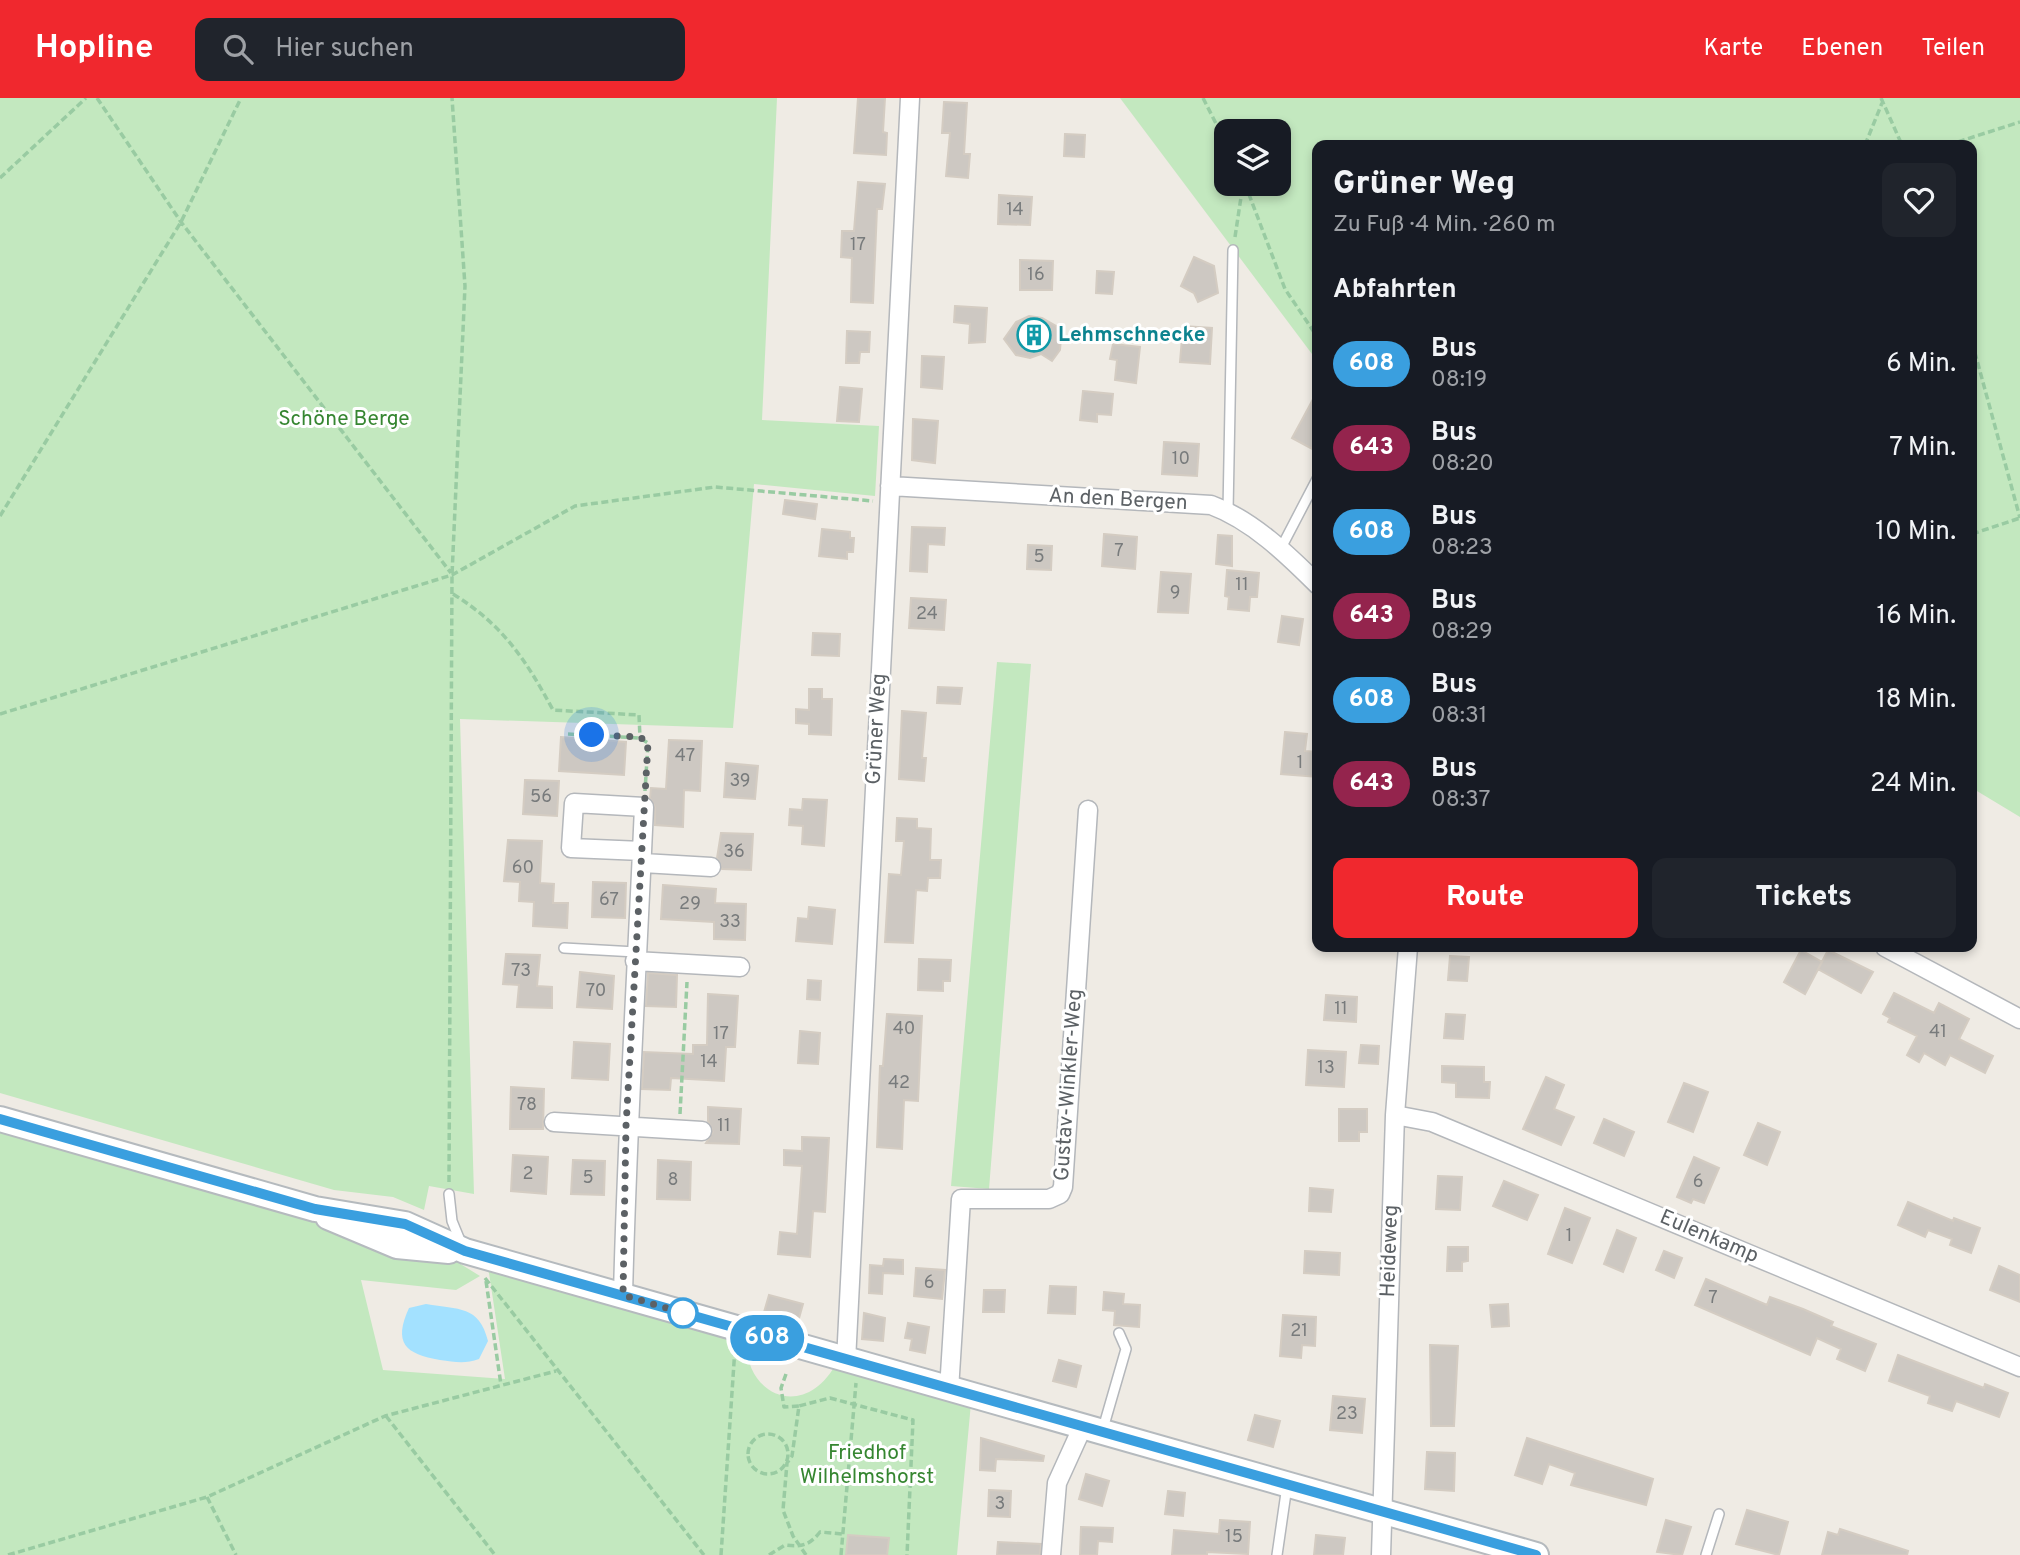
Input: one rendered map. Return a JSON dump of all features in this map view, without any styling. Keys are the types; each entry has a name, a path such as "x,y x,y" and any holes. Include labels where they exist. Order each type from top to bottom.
{"street":[{"name":"Grüner Weg","path":"846,1361 910,98"},
{"name":"An den Bergen","path":"890,495 1211,505 1228,511 1280,550 1312,580"},
{"path":"623,1295 626,1126 642,857 644,807 574,803 571,848 642,857 711,867"},
{"name":"Gustav-Winkler-Weg","path":"948,1390 961,1199 1049,1199 1059,1194 1063,1187 1088,810"},
{"name":"Heideweg","path":"1381,1555 1395,1115 1408,952"},
{"path":"1895,952 2020,1018"},
{"path":"636,956 688,964 740,967"},
{"name":"Eulenkamp","path":"1395,1115 1432,1122 2020,1367"},
{"path":"0,1119 315,1209 393,1221 476,1254 1536,1555"},
{"path":"554,1122 702,1131"},
{"path":"1051,1555 1057,1483 1092,1431"}],"lane":[{"path":"1228,511 1233,250"},
{"path":"1280,550 1312,489"},
{"path":"564,948 636,956"},
{"path":"449,1194 452,1221 476,1254"},
{"path":"1092,1431 1126,1349 1119,1333"},
{"path":"1277,1555 1288,1484"},
{"path":"1706,1555 1719,1514"}],"path":[{"path":"0,178 86,98"},
{"path":"97,98 181,222 452,575"},
{"path":"0,516 181,222 241,98"},
{"path":"449,1194 452,575 465,286 453,98"},
{"path":"1203,98 1214,120"},
{"path":"1868,140 1881,100"},
{"path":"1881,100 1900,140"},
{"path":"1964,140 2020,122"},
{"path":"1233,250 1242,196"},
{"path":"1249,196 1285,289 1312,329"},
{"path":"1977,360 2020,518 1977,532"},
{"path":"0,715 452,575 576,506 715,487 890,495"},
{"path":"453,594 498,626 527,663 553,710 639,715 640,737"},
{"path":"568,734 640,737 648,743 644,807"},
{"path":"679,1130 688,964"},
{"path":"502,1386 486,1279 704,1555"},
{"path":"721,1555 736,1329"},
{"path":"9,1555 207,1497 386,1416 556,1371"},
{"path":"786,1374 781,1388 784,1407 830,1398 914,1420 906,1555"},
{"path":"799,1406 792,1456 787,1463 779,1472 765,1476 751,1467 747,1452 753,1440 765,1433 776,1434 785,1442 787,1463 783,1510 806,1555"},
{"path":"841,1555 853,1406"},
{"path":"386,1416 495,1555"},
{"path":"207,1497 236,1555"},
{"path":"769,1555 785,1545 800,1547 812,1542 820,1532 843,1534"}],"green space":[{"name":"Schöne Berge","path":"0,98 777,98 762,420 879,426 875,496 754,484 733,728 460,719 474,1194 429,1186 424,1210 393,1197 334,1190 0,1093"},
{"path":"1120,98 2020,98 2020,817 1977,791 1977,140 1312,140 1312,354"},
{"path":"997,662 1031,664 989,1189 951,1186"},
{"name":"Friedhof Wilhelmshorst","path":"0,1131 309,1220 377,1252 419,1262 454,1260 480,1276 456,1290 361,1280 383,1370 505,1379 489,1273 482,1260 747,1339 748,1359 755,1375 765,1387 778,1394 793,1396 809,1392 824,1381 837,1362 971,1403 957,1555 0,1555"}],"water":[{"path":"426,1304 466,1311 479,1321 488,1341 479,1359 464,1362 440,1360 418,1354 405,1345 402,1330 409,1308"}],"building":[{"path":"858,98 885,98 883,132 887,133 886,155 854,153"},
{"path":"944,102 967,103 964,154 970,154 968,178 946,176 950,133 942,133"},
{"path":"1065,134 1085,135 1084,157 1064,156"},
{"path":"858,182 885,184 882,209 877,209 873,303 851,302 852,258 841,257 842,231 854,231"},
{"path":"999,195 1032,197 1030,225 998,224"},
{"path":"1194,257 1214,266 1218,293 1198,302 1194,293 1181,286"},
{"path":"1020,260 1053,261 1052,290 1020,290"},
{"path":"1097,271 1114,272 1112,294 1096,293"},
{"path":"955,306 987,308 985,342 969,343 970,324 954,322"},
{"name":"Lehmschnecke","path":"1029,316 1042,318 1056,326 1061,338 1060,350 1052,361 1041,354 1030,358 1016,355 1004,339 1016,322"},
{"path":"1183,326 1212,328 1210,364 1180,362"},
{"path":"847,331 870,332 869,352 860,352 859,363 846,363"},
{"path":"1113,344 1140,347 1136,383 1115,380 1117,360 1110,359"},
{"path":"922,356 944,357 942,389 921,387"},
{"path":"840,387 862,389 859,422 837,421"},
{"path":"1083,391 1113,394 1111,415 1097,414 1097,422 1080,420"},
{"path":"1312,401 1312,449 1292,438"},
{"path":"913,419 938,421 935,463 912,460"},
{"path":"1164,442 1199,444 1197,476 1162,474"},
{"path":"785,500 817,504 815,519 783,514"},
{"path":"912,527 945,528 944,545 928,544 927,572 910,571"},
{"path":"822,529 850,532 850,538 854,538 853,552 847,552 847,559 819,556"},
{"path":"1104,534 1137,537 1135,569 1102,566"},
{"path":"1218,535 1232,536 1232,566 1216,564"},
{"path":"1028,545 1052,546 1051,570 1027,569"},
{"path":"1227,570 1259,573 1257,597 1250,597 1249,611 1228,609 1229,597 1225,596"},
{"path":"1161,572 1191,574 1188,613 1158,612"},
{"path":"911,598 946,600 944,630 909,628"},
{"path":"1282,616 1303,619 1299,645 1278,642"},
{"path":"813,633 840,634 839,656 812,655"},
{"path":"938,687 962,688 960,704 937,703"},
{"path":"809,689 822,689 822,699 832,699 831,735 809,734 809,724 796,723 796,709 809,710"},
{"path":"902,711 926,713 922,758 926,758 924,781 899,779"},
{"path":"1285,732 1307,734 1305,751 1312,752 1312,777 1281,774"},
{"path":"561,737 626,742 624,775 559,771"},
{"path":"669,740 702,741 700,791 684,790 683,827 655,825 655,807 650,798 651,788 666,789"},
{"path":"726,763 758,766 755,799 724,797"},
{"path":"525,780 559,781 557,816 523,814"},
{"path":"803,799 827,800 824,846 802,844 803,826 789,825 790,809 802,810"},
{"path":"897,818 917,819 917,828 931,829 930,860 941,860 940,878 928,878 927,891 916,890 913,943 885,942 889,874 901,875 904,841 896,841"},
{"path":"721,833 753,834 751,870 722,869 717,858"},
{"path":"508,840 542,841 540,883 554,884 553,903 568,903 567,928 533,926 534,902 519,901 520,882 504,881"},
{"path":"593,882 626,883 625,918 592,917"},
{"path":"663,885 716,889 715,903 746,904 745,940 714,939 714,922 661,919"},
{"path":"809,907 835,910 832,944 796,941 798,918 808,919"},
{"path":"1800,952 1822,962 1805,994 1784,982"},
{"path":"1827,952 1832,952 1873,972 1861,993 1818,969"},
{"path":"506,954 540,955 537,986 552,987 552,1008 517,1007 519,985 503,984"},
{"path":"1450,956 1469,957 1467,981 1448,980"},
{"path":"919,959 951,960 950,981 943,981 943,991 918,990"},
{"path":"580,972 614,976 612,1009 577,1007"},
{"path":"648,973 677,975 676,1007 646,1006"},
{"path":"808,980 821,981 820,1000 807,999"},
{"path":"1894,993 1934,1013 1939,1003 1969,1019 1959,1039 1993,1056 1985,1073 1950,1055 1945,1065 1924,1053 1919,1062 1907,1055 1917,1036 1888,1022 1890,1018 1883,1014"},
{"path":"708,994 738,996 735,1047 726,1047 724,1081 671,1078 670,1090 642,1089 644,1052 693,1054 693,1045 707,1045"},
{"path":"1326,995 1357,997 1356,1022 1324,1020"},
{"path":"887,1014 922,1016 918,1101 904,1100 902,1149 877,1147 880,1066 883,1066"},
{"path":"1446,1014 1465,1015 1463,1039 1444,1038"},
{"path":"800,1031 820,1033 818,1064 798,1063"},
{"path":"574,1042 610,1044 608,1080 572,1078"},
{"path":"1361,1045 1379,1046 1378,1064 1359,1063"},
{"path":"1308,1050 1346,1052 1344,1087 1306,1085"},
{"path":"1442,1066 1484,1067 1484,1082 1490,1082 1489,1098 1456,1097 1456,1083 1442,1082"},
{"path":"1546,1077 1564,1085 1554,1109 1574,1117 1561,1145 1523,1129"},
{"path":"1684,1083 1708,1092 1693,1132 1668,1122"},
{"path":"511,1087 544,1089 543,1129 510,1129"},
{"path":"708,1107 741,1109 739,1144 706,1143 713,1132 708,1121"},
{"path":"1339,1109 1367,1109 1367,1132 1359,1132 1359,1141 1339,1141"},
{"path":"1604,1119 1634,1132 1624,1156 1594,1143"},
{"path":"1758,1123 1780,1132 1767,1165 1744,1155"},
{"path":"802,1137 829,1138 825,1212 813,1211 810,1257 778,1254 780,1232 797,1234 802,1166 784,1165 784,1150 802,1151"},
{"path":"513,1155 548,1157 546,1194 511,1191"},
{"path":"1694,1157 1719,1168 1704,1203 1693,1199 1691,1203 1677,1197"},
{"path":"573,1160 605,1161 604,1195 571,1194"},
{"path":"658,1160 691,1162 690,1200 657,1199"},
{"path":"1438,1176 1462,1177 1460,1210 1436,1209"},
{"path":"1504,1181 1538,1195 1527,1220 1493,1206"},
{"path":"1310,1188 1333,1190 1331,1212 1309,1211"},
{"path":"1908,1202 1953,1221 1954,1218 1980,1228 1971,1253 1950,1245 1952,1239 1928,1230 1925,1237 1898,1225"},
{"path":"1565,1208 1590,1218 1572,1263 1548,1254"},
{"path":"1617,1230 1636,1238 1623,1272 1604,1264"},
{"path":"1448,1247 1468,1247 1468,1261 1462,1262 1462,1271 1447,1271"},
{"path":"1305,1251 1340,1253 1339,1275 1304,1273"},
{"path":"1664,1251 1682,1258 1674,1278 1656,1270"},
{"path":"884,1259 903,1260 903,1274 883,1273 882,1294 869,1293 870,1265 883,1266"},
{"path":"1999,1266 2020,1275 2020,1302 1990,1290"},
{"path":"916,1268 945,1270 942,1299 914,1296"},
{"path":"1706,1279 1767,1305 1770,1297 1803,1309 1833,1322 1831,1326 1876,1344 1865,1371 1837,1359 1841,1349 1817,1338 1810,1355 1695,1305"},
{"path":"1050,1286 1076,1287 1075,1314 1048,1313"},
{"path":"984,1290 1005,1290 1004,1312 983,1312"},
{"path":"1104,1292 1124,1294 1123,1304 1140,1305 1139,1327 1114,1325 1115,1311 1103,1310"},
{"path":"769,1295 803,1304 796,1329 762,1319"},
{"path":"1508,1304 1509,1326 1492,1327 1490,1305"},
{"path":"864,1313 885,1318 883,1341 862,1339"},
{"path":"1283,1315 1316,1317 1315,1346 1302,1345 1301,1358 1280,1356"},
{"path":"908,1323 929,1327 925,1353 910,1350 912,1339 905,1338"},
{"path":"1430,1345 1458,1346 1454,1426 1431,1426"},
{"path":"1898,1355 1984,1388 1985,1384 2008,1393 1999,1417 1956,1401 1952,1411 1928,1403 1930,1396 1889,1381"},
{"path":"1059,1360 1081,1366 1076,1387 1053,1381"},
{"path":"1333,1396 1365,1399 1362,1433 1330,1430"},
{"path":"1255,1415 1280,1421 1273,1447 1248,1440"},
{"path":"981,1438 1044,1456 1043,1461 996,1459 995,1471 980,1470"},
{"path":"1527,1438 1653,1479 1646,1505 1571,1485 1575,1473 1549,1464 1542,1484 1515,1475"},
{"path":"1427,1452 1455,1453 1454,1491 1425,1489"},
{"path":"1086,1474 1109,1481 1102,1506 1079,1499"},
{"path":"989,1490 1011,1491 1010,1517 988,1516"},
{"path":"1168,1491 1185,1493 1183,1516 1165,1514"},
{"path":"1747,1510 1788,1522 1779,1555 1736,1544"},
{"path":"1220,1520 1250,1522 1248,1554 1207,1552 1207,1555 1172,1555 1174,1530 1219,1534"},
{"path":"1666,1520 1691,1527 1682,1555 1657,1552"},
{"path":"1081,1527 1113,1528 1112,1542 1098,1541 1097,1555 1080,1555"},
{"path":"1840,1529 1908,1551 1907,1555 1822,1555 1828,1532 1838,1535"},
{"path":"848,1535 889,1538 887,1555 846,1555"},
{"path":"1316,1535 1345,1538 1343,1555 1314,1555"},
{"path":"998,1542 1041,1544 1040,1555 997,1555"}],"bus line":[{"name":"608","path":"0,1119 315,1209 405,1224 465,1251 1536,1555"}],"place":[{"name":"Lehmschnecke","path":"1034,335"}],"route":[{"path":"592,735 640,737 648,743 626,1126 623,1295 683,1313"}]}
